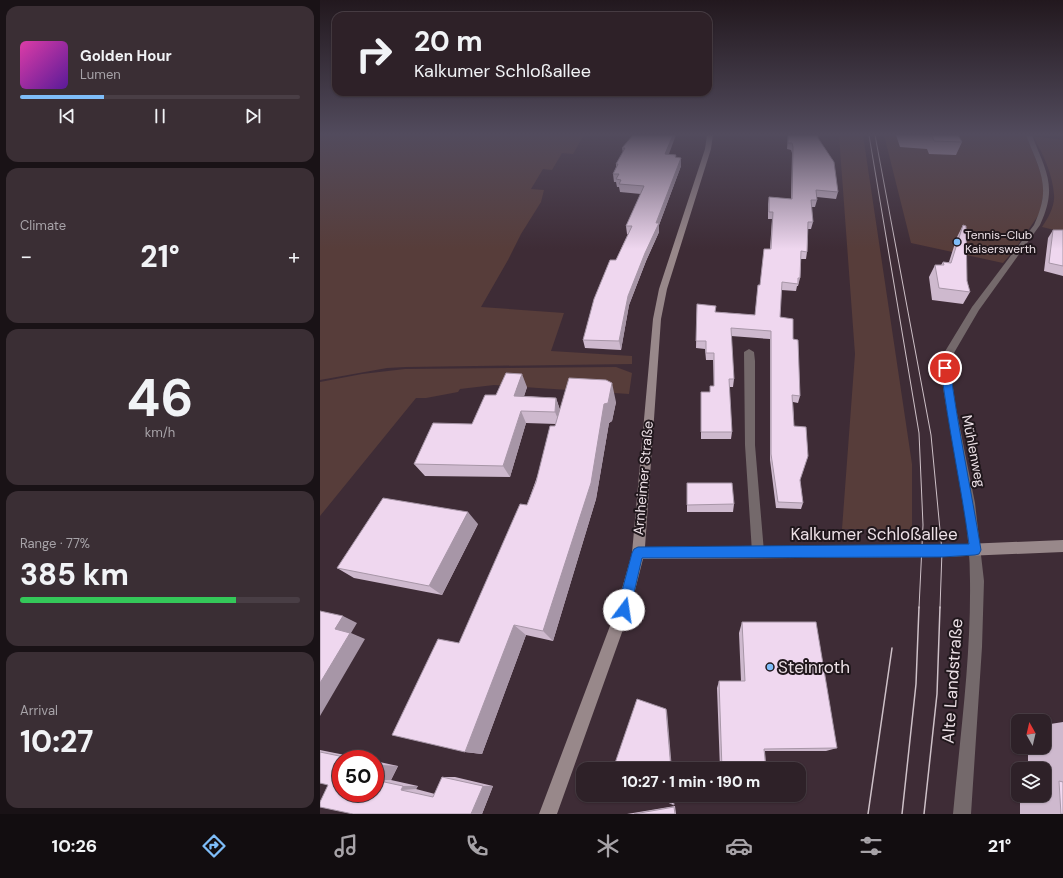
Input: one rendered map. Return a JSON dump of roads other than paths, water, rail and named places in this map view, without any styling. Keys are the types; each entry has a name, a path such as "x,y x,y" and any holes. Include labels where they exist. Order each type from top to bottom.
{"main road":[{"name":"Arnheimer Straße","path":"548,814 624,610 638,553 657,319 663,289 700,173"},
{"name":"Kalkumer Schloßallee","path":"638,553 942,551 1063,546"}],"street":[{"name":"Mühlenweg","path":"975,550 966,487 951,408 945,368 946,358 974,309 1037,225 1044,213 1048,190 1045,173"},
{"path":"749,352 750,445 758,552"},
{"name":"Alte Landstraße","path":"962,814 974,647 977,580 975,550"}],"tram line":[{"path":"875,173 919,433 923,525 919,608"},
{"path":"882,173 931,435 942,551 940,608"},
{"path":"902,814 916,684 919,607"},
{"path":"924,814 937,694 940,607"},
{"path":"868,814 892,648"}],"place":[{"name":"Tennis-Club Kaiserswerth","path":"957,242"},
{"name":"Steinroth","path":"770,667"}]}
